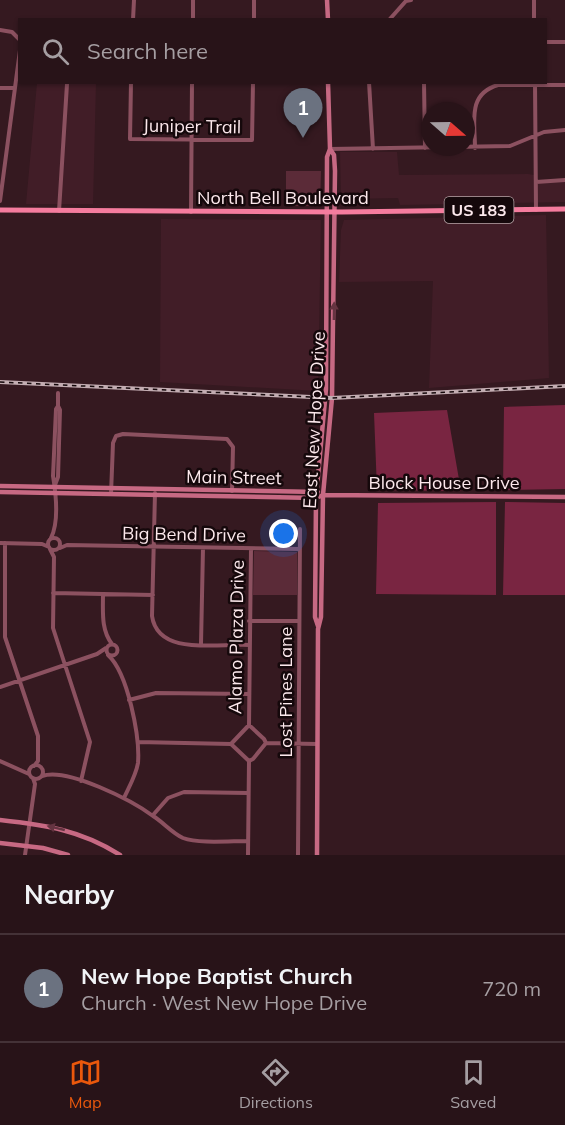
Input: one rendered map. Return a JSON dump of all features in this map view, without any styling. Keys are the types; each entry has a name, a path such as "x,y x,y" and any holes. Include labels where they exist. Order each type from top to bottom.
{"main road":[{"path":"327,0 328,18"},
{"path":"328,84 330,149"},
{"name":"East New Hope Drive","path":"318,629 315,617 316,498 326,398 327,157 330,149"},
{"name":"East New Hope Drive","path":"317,855 318,629 321,616 323,495 332,398 335,171 334,155 330,149"},
{"name":"North Bell Boulevard","path":"0,210 335,212 565,209"},
{"name":"Main Street","path":"0,486 112,487 155,493"},
{"path":"317,491 323,495"},
{"name":"Main Street","path":"232,494 317,491"},
{"name":"Main Street","path":"0,492 232,494 316,498 323,495"},
{"name":"Block House Drive","path":"323,495 565,497"},
{"path":"0,820 74,832 120,855"},
{"path":"0,843 42,848 69,855"}],"street":[{"path":"133,18 134,0"},
{"path":"192,18 193,0"},
{"path":"254,0 254,18"},
{"path":"391,18 407,0"},
{"path":"534,0 534,18"},
{"path":"0,30 12,32 18,37"},
{"path":"547,42 565,42"},
{"path":"0,201 18,61"},
{"path":"59,211 67,84"},
{"name":"Juniper Trail","path":"131,84 130,139 191,140 252,140 253,84"},
{"path":"191,212 192,84"},
{"path":"369,84 373,149"},
{"path":"424,84 424,102"},
{"path":"535,84 536,210"},
{"path":"475,108 481,94 498,85 565,85"},
{"path":"0,88 13,88"},
{"path":"475,148 510,146 544,132 565,130"},
{"path":"330,149 421,147"},
{"path":"536,182 565,180"},
{"path":"58,393 53,476 54,531 50,540 50,548 54,557 53,628 90,742 81,781"},
{"path":"111,494 113,443 116,436 123,434 227,439 233,447 232,494"},
{"path":"155,493 152,618 157,631 162,637 175,643 249,645"},
{"name":"Lost Pines Lane","path":"298,855 300,530"},
{"path":"54,531 59,540 59,549 54,557"},
{"path":"42,544 50,540 59,540"},
{"name":"Big Bend Drive","path":"59,540 67,545"},
{"path":"43,776 38,761 38,736 5,637 2,592 3,543 42,544 59,549"},
{"name":"Big Bend Drive","path":"59,549 67,545 300,549"},
{"path":"201,645 203,548"},
{"name":"Alamo Plaza Drive","path":"249,725 251,549"},
{"path":"53,593 153,595"},
{"path":"103,594 103,624 108,654 115,661 136,722 137,768 124,798"},
{"path":"249,621 299,621"},
{"path":"107,638 117,647 115,661"},
{"path":"0,687 97,654 112,644"},
{"path":"97,654 114,655 117,653"},
{"path":"129,700 156,693 249,694"},
{"path":"231,744 249,725 266,743"},
{"path":"138,742 231,744 249,761 248,855"},
{"path":"266,743 317,744"},
{"path":"249,761 266,743"},
{"path":"0,761 16,770 24,771 31,776 35,784 25,855"},
{"path":"24,771 38,761"},
{"path":"32,767 42,769"},
{"path":"31,776 32,767"},
{"path":"31,776 81,781 124,798 153,815 185,839 248,841"},
{"path":"35,784 43,776"},
{"path":"153,815 168,798 184,792 248,793"}],"shaded area":[{"path":"37,84 96,84 93,204 26,204"},
{"path":"340,152 397,152 399,175 528,174 534,175 534,181 565,178 565,202 400,205 398,198 341,199"},
{"path":"286,171 321,171 320,206 286,206"},
{"path":"546,215 549,378 429,388 433,281 339,282 341,230 344,220"},
{"path":"161,219 321,220 318,391 160,382"},
{"path":"565,405 565,489 503,490 504,407"},
{"path":"447,410 461,491 377,490 374,413"},
{"path":"496,502 496,595 376,594 378,503"},
{"path":"505,502 565,503 565,595 503,595"},
{"path":"254,551 297,552 297,595 253,595"}],"railway":[{"path":"0,382 332,398 565,386"}],"place":[{"name":"New Hope Baptist Church","path":"303,138"}]}
